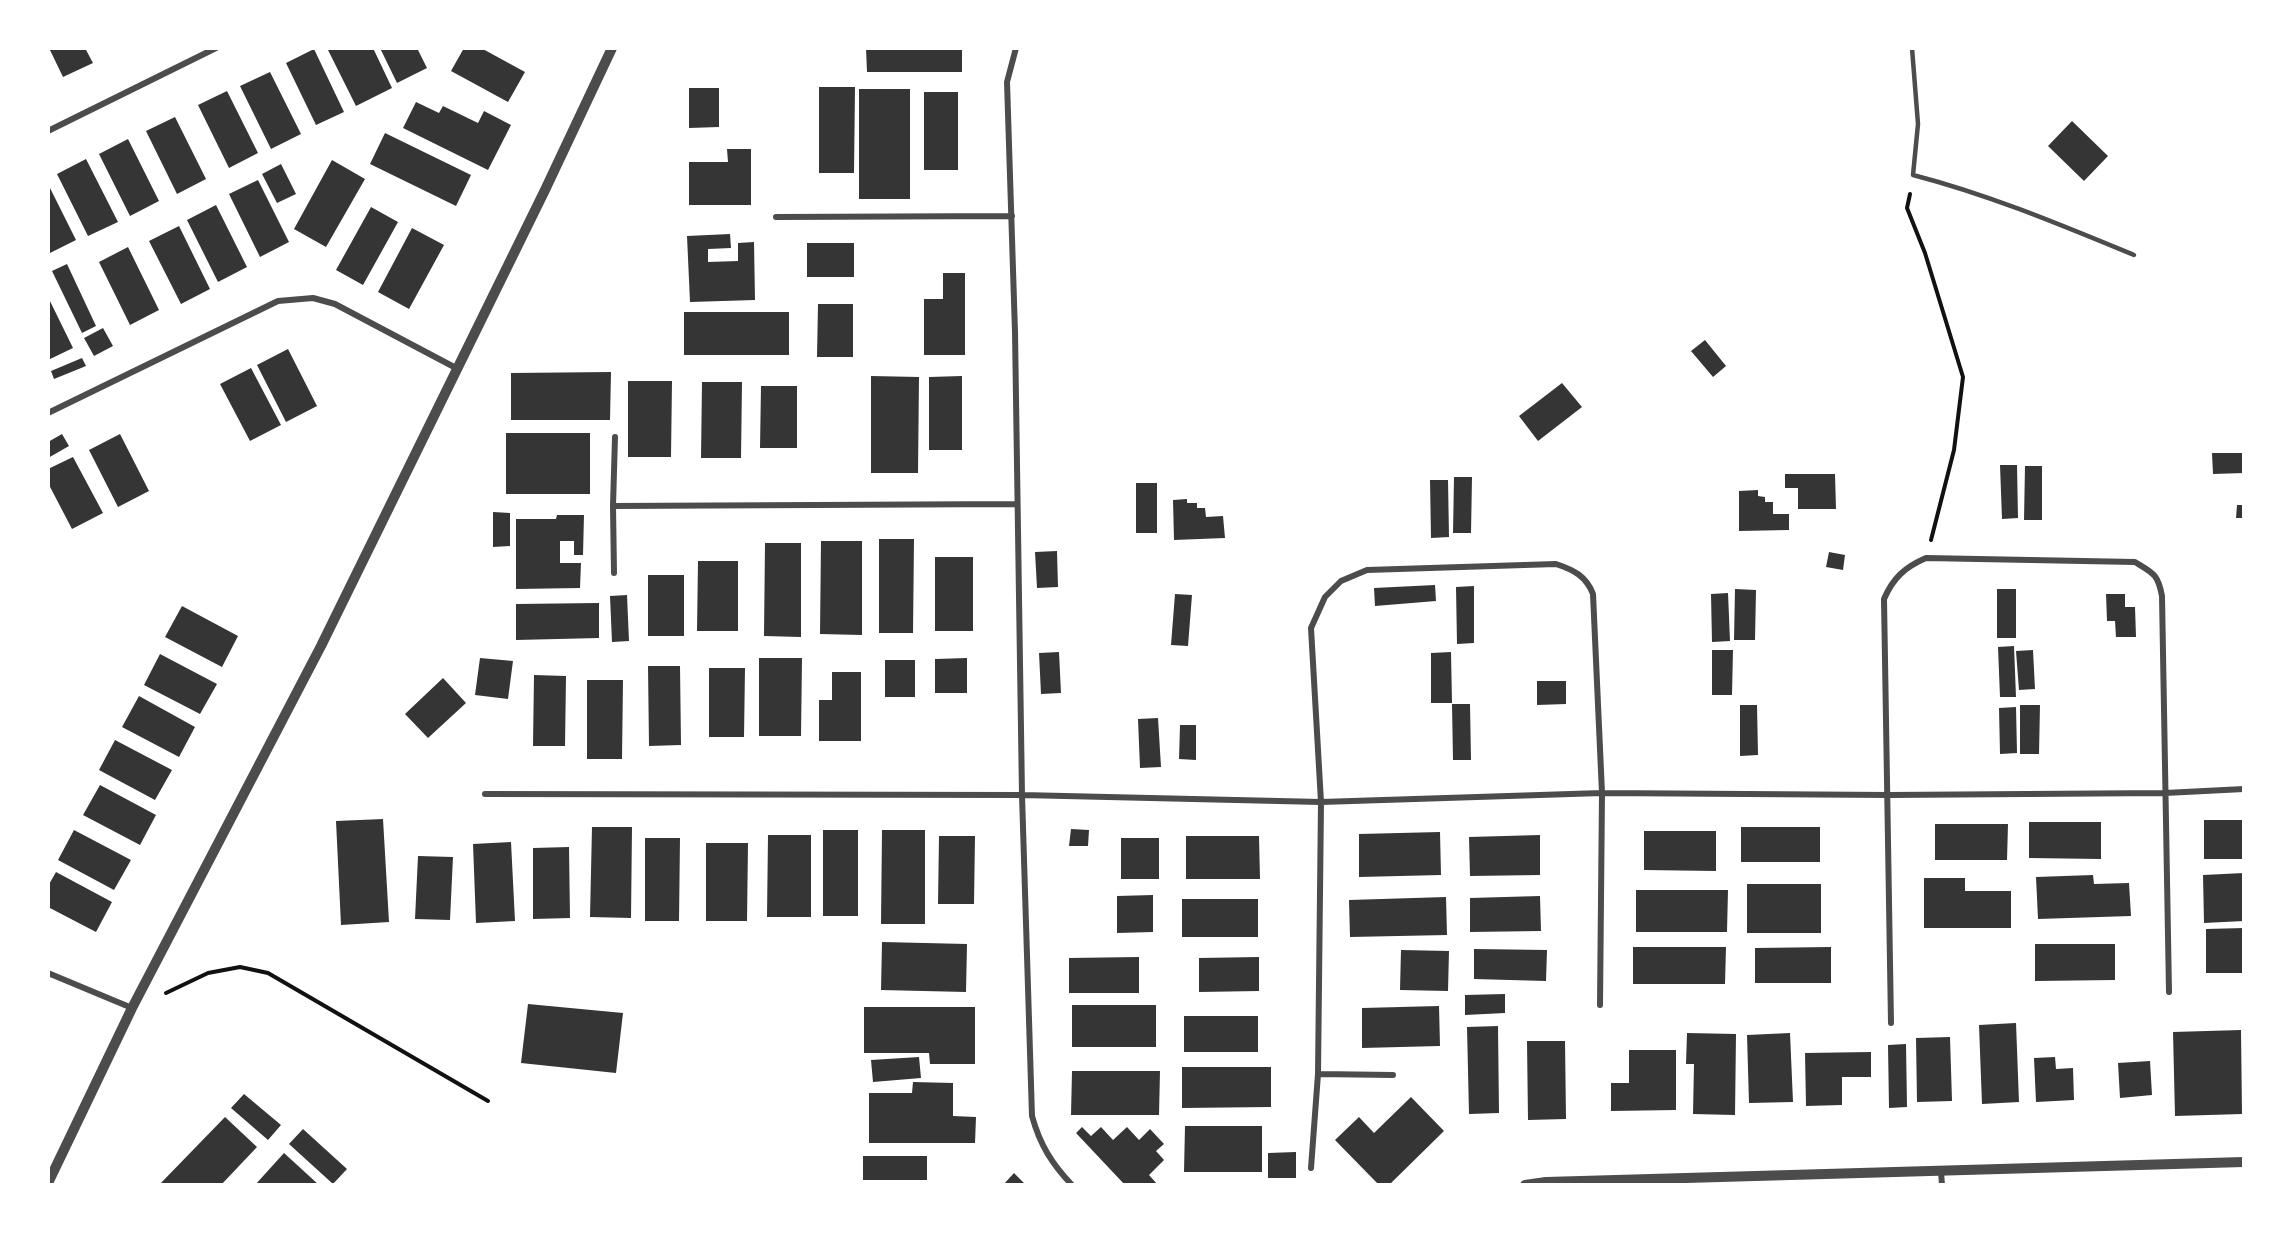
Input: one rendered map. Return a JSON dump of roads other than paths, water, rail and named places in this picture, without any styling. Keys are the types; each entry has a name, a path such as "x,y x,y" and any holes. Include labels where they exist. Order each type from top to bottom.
{"street":[{"path":"48,131 216,48"},
{"path":"48,1183 132,1008 321,646 545,190 612,48"},
{"path":"1016,48 1007,82 1012,216 1022,795 1032,1116 1039,1141 1054,1167 1072,1185"},
{"path":"776,217 1012,216"},
{"path":"48,414 278,301 313,298 336,304 456,368"},
{"path":"614,573 615,437"},
{"path":"613,506 1016,504"},
{"path":"1891,1023 1884,599 1899,574 1926,558 2135,562 2149,570 2159,580 2162,596 2169,992"},
{"path":"1311,1168 1318,1074 1321,802 1311,628 1325,597 1341,581 1367,570 1556,564 1575,571 1589,583 1593,594 1602,793 1600,1005"},
{"path":"485,794 1022,795 1321,802 1602,793 1888,795 2165,793 2244,789"},
{"path":"48,973 132,1008"},
{"path":"1318,1074 1393,1075"},
{"path":"1525,1185 1546,1182 2244,1162"},
{"path":"1941,1172 1942,1185"}],"lane":[{"path":"1912,48 1918,124 1913,175 1963,188 2024,210 2134,255"}]}
